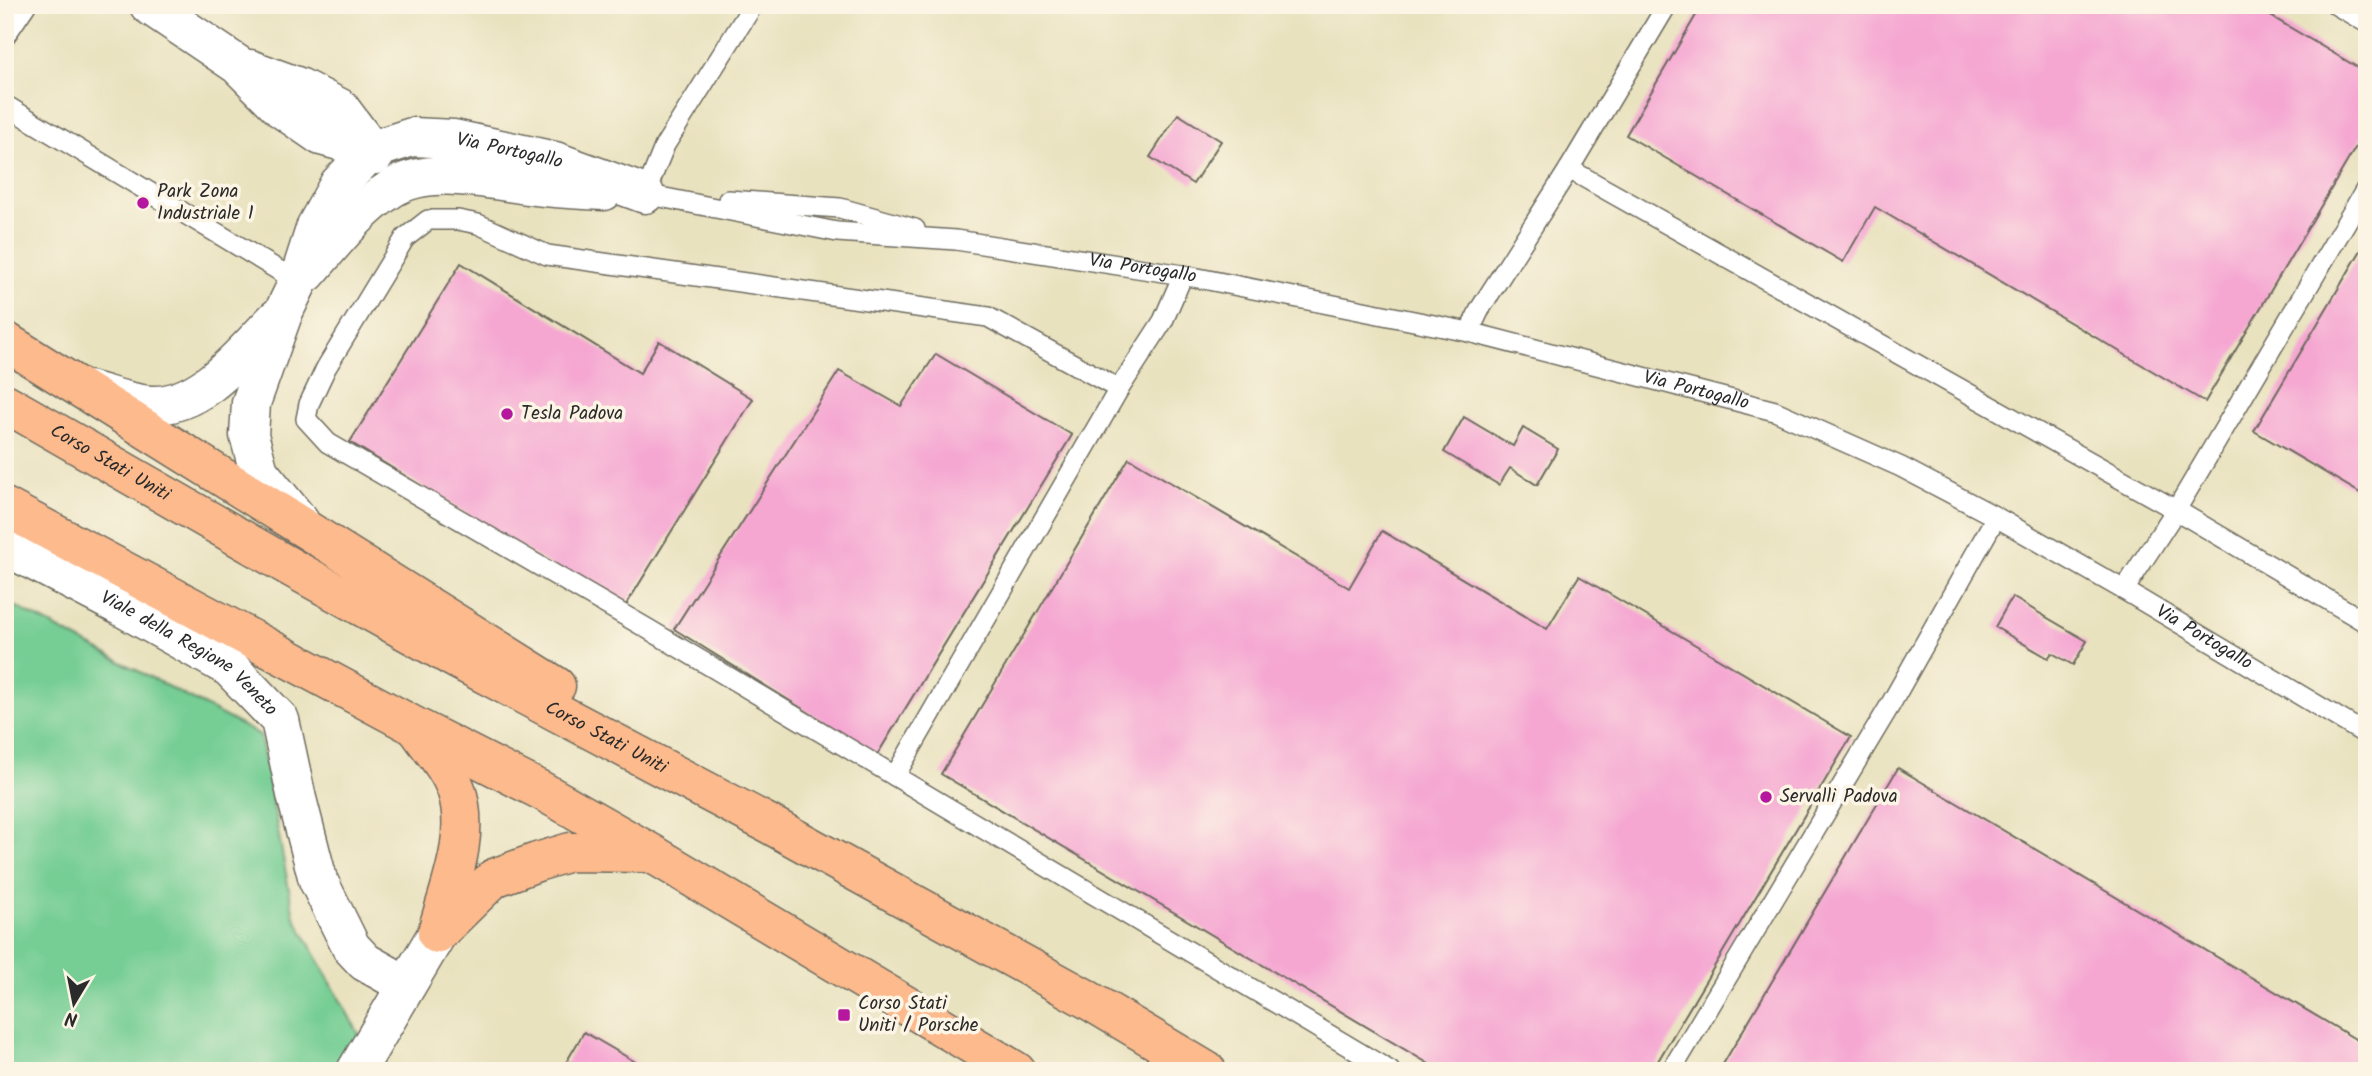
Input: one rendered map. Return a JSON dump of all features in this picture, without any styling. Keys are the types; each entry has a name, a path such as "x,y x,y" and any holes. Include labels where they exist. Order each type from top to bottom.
{"main road":[{"path":"5,341 467,628 769,824"},
{"name":"Corso Stati Uniti","path":"5,403 456,659 769,824 1085,998 1207,1071"},
{"path":"5,480 651,853 1016,1071"},
{"path":"5,508 416,727 542,791"},
{"path":"416,727 446,769 456,790 461,819 458,858 437,934"},
{"path":"437,934 494,878 570,852 651,853"}],"street":[{"path":"83,389 151,405 181,401 217,377 291,297 370,205 393,187 372,150 321,136 282,109 238,65 149,5"},
{"name":"Via Portogallo","path":"372,150 412,137 454,139 555,160 645,194"},
{"path":"306,529 259,472 249,435 251,403 316,226 339,184 372,150"},
{"name":"Via Portogallo","path":"393,187 424,177 465,176 545,187 645,194"},
{"name":"Viale della Regione Veneto","path":"5,546 230,668 280,720 318,880 351,947 365,962 407,985"},
{"path":"356,1071 437,934"}],"lane":[{"path":"5,36 26,5"},
{"path":"645,194 666,145 753,5"},
{"path":"1469,332 1480,309 1569,169 1667,5"},
{"path":"2336,5 2367,23"},
{"path":"5,105 291,297"},
{"path":"1569,169 2176,510 2367,623"},
{"path":"2124,590 2176,510 2367,187"},
{"name":"Via Portogallo","path":"645,194 836,232 956,240 1183,275 1469,332 1775,411 1901,467 1996,517 2367,735"},
{"path":"1119,389 988,317 547,255 478,224 458,220 428,220 405,238 326,368 309,404 306,419 328,443 636,622 1390,1071"},
{"path":"895,776 1119,389 1163,321 1183,275"},
{"path":"1671,1071 1896,695 1996,517"}],"green space":[{"path":"5,601 260,735 294,916 360,1036 338,1071 5,1071"}],"building":[{"path":"1702,5 2252,5 2367,73 2367,128 2205,402 1875,207 1843,262 1626,135"},
{"path":"1178,114 1221,141 1193,184 1150,157"},
{"path":"2367,240 2367,497 2254,431"},
{"path":"461,263 640,373 659,341 753,399 623,610 350,442"},
{"path":"936,354 1072,435 877,755 674,629 839,371 901,406"},
{"path":"1464,417 1513,446 1523,428 1558,449 1537,485 1510,468 1499,485 1444,452"},
{"path":"1129,458 1349,588 1382,531 1547,629 1579,576 1851,737 1652,1071 1441,1071 941,774"},
{"path":"2012,597 2087,641 2073,665 2052,653 2048,658 1995,627"},
{"path":"1898,768 2367,1046 2367,1071 1719,1071"},
{"path":"584,1032 651,1071 561,1071"}],"place":[{"name":"Park Zona Industriale 1","path":"143,203"},
{"name":"Tesla Padova","path":"507,414"},
{"name":"Servalli Padova","path":"1766,797"},
{"name":"Corso Stati Uniti / Porsche","path":"844,1015"}]}
